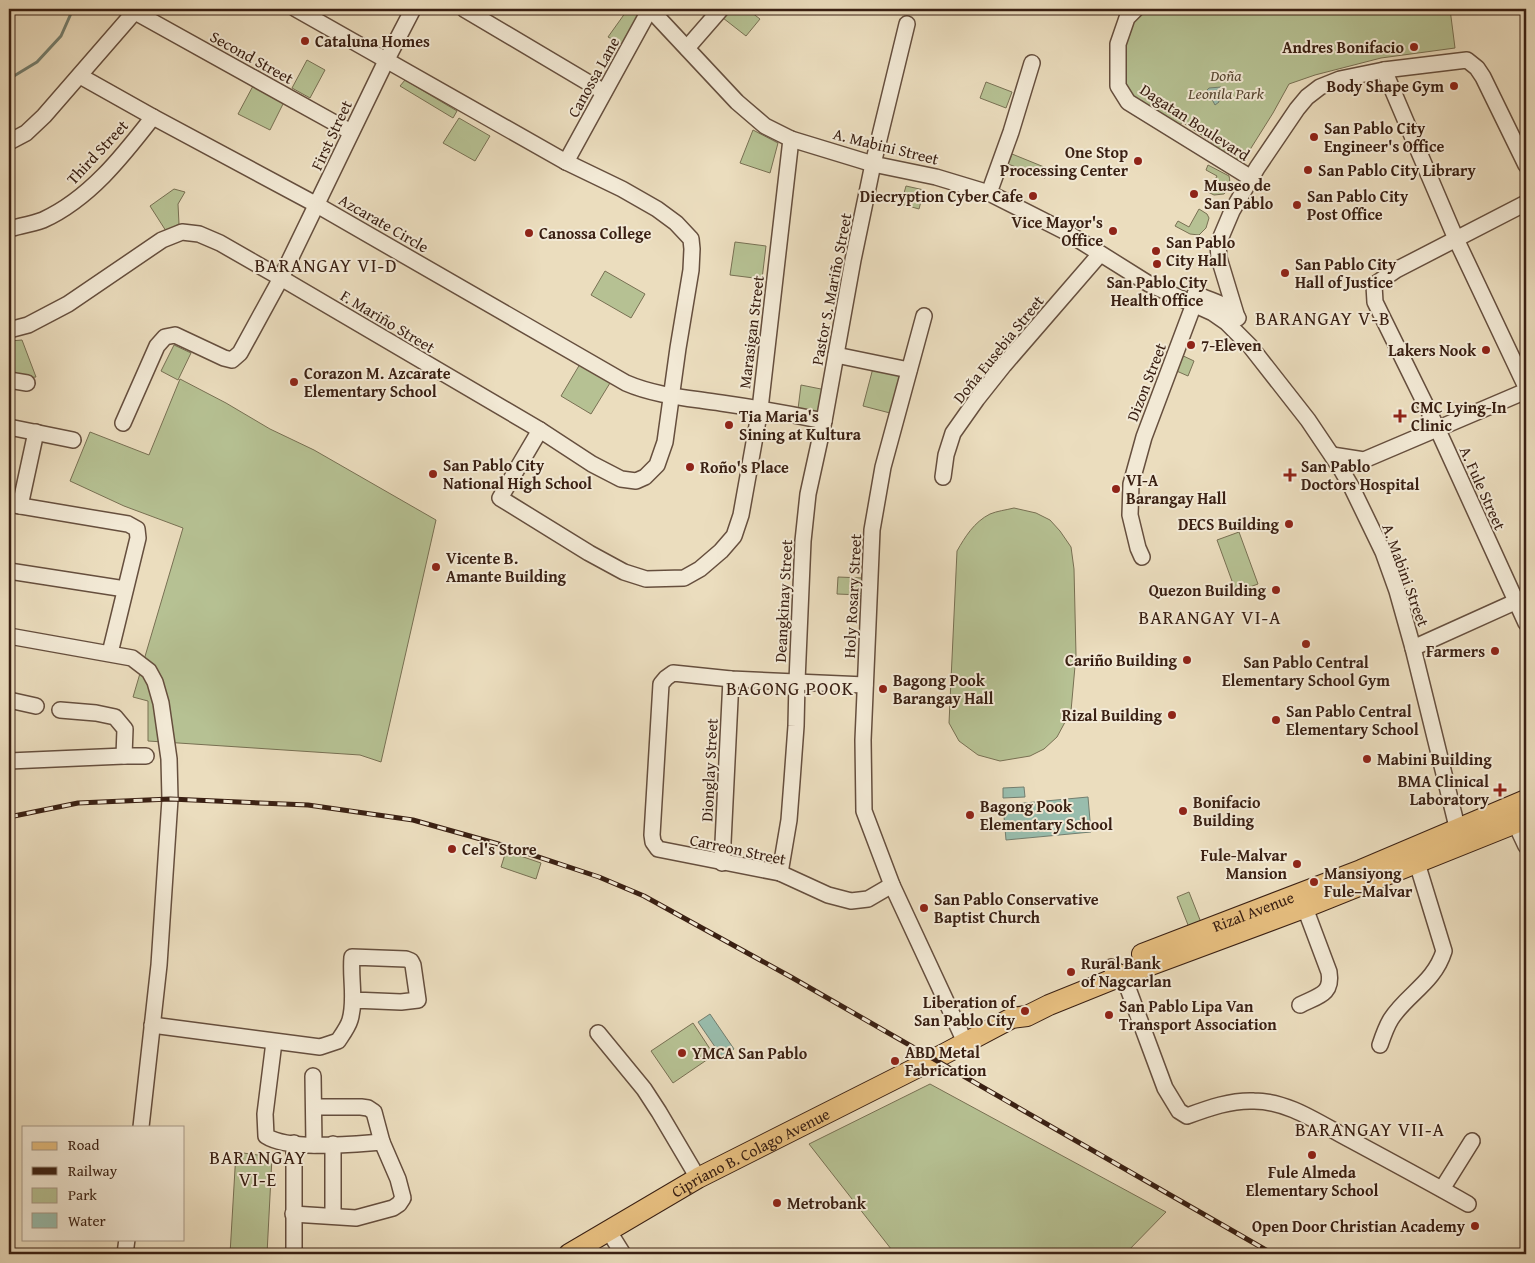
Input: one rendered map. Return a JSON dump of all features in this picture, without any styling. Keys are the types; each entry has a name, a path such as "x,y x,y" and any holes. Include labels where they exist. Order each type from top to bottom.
{"main road":[{"name":"Rizal Avenue","path":"935,1059 1012,1018 1027,1016 1117,971 1364,877 1519,813"},
{"name":"Rizal Avenue","path":"1364,877 1417,863 1459,837"},
{"name":"Cipriano B. Colago Avenue","path":"569,1254 698,1178 935,1059"}],"street":[{"path":"296,9 566,162 622,189 676,222 690,239 692,249 691,270 671,396"},
{"name":"First Street","path":"123,423 158,346 165,337 175,335 232,360 240,353 281,278 413,9"},
{"path":"464,9 604,92"},
{"name":"Canossa Lane","path":"566,162 650,9"},
{"name":"A. Mabini Street","path":"650,9 737,102 765,126 791,139 873,164 936,177 988,193 1066,232 1149,284 1196,300 1228,317 1247,334 1250,346 1308,420 1332,455 1352,488 1383,552 1413,648 1459,837"},
{"path":"687,48 721,9"},
{"name":"Dagatan Boulevard","path":"1136,9 1127,18 1118,44 1118,86 1128,102 1251,178"},
{"path":"9,142 26,133 44,116 136,10"},
{"name":"Second Street","path":"136,10 351,132"},
{"name":"Pastor S. Mariño Street","path":"824,421 873,164 906,24"},
{"path":"1228,317 1218,244 1232,211 1251,178 1297,109 1307,97 1320,87 1340,79 1384,70 1467,60 1477,68 1483,77 1526,165"},
{"path":"988,193 1011,132 1032,63"},
{"path":"1384,70 1456,239 1526,387"},
{"name":"Azcarate Circle","path":"80,76 152,117 317,205 641,390 824,421"},
{"name":"Third Street","path":"9,229 41,221 68,206 92,187 112,166 152,117"},
{"name":"Marasigan Street","path":"540,430 500,498 589,553 624,572 646,580 684,578 700,569 721,551 734,536 741,515 760,409 791,139"},
{"path":"1456,239 1526,203"},
{"name":"F. Mariño Street","path":"9,330 28,324 68,304 162,240 182,232 199,234 220,243 540,430 592,464 621,479 636,481 645,477 657,465 665,442 671,396"},
{"name":"A. Fule Street","path":"1456,239 1396,270 1374,285 1375,302 1521,599 1526,623"},
{"name":"Doña Eusebia Street","path":"943,477 946,455 954,434 977,399 1100,254"},
{"name":"Dizon Street","path":"1142,557 1130,515 1131,484 1144,437 1196,300"},
{"name":"Holy Rosary Street","path":"924,316 883,467 872,530 863,740 864,811 892,885 965,1042"},
{"path":"836,355 909,370"},
{"path":"9,380 27,383"},
{"path":"1332,455 1364,460 1526,392"},
{"name":"Deangkinay Street","path":"780,874 789,820 796,726 804,532 808,494 824,421"},
{"path":"9,427 73,440"},
{"path":"36,432 14,505 128,524 137,529 138,538 110,653"},
{"path":"1352,488 1364,460"},
{"path":"9,571 125,589"},
{"path":"1413,648 1521,599"},
{"path":"9,636 132,658 149,671 155,682 161,703 169,759 170,800 159,965 141,1126"},
{"name":"Carreon Street","path":"731,679 673,673 661,684 652,835 653,842 658,850 780,874 828,895 851,901 868,899 892,885"},
{"path":"731,679 865,685"},
{"name":"Dionglay Street","path":"722,863 731,679"},
{"path":"9,700 36,706"},
{"path":"60,710 96,713 115,718 124,729 124,756"},
{"path":"9,760 146,756"},
{"path":"1519,813 1526,846"},
{"path":"1380,1044 1392,1018 1429,979 1441,961 1444,951 1417,863"},
{"path":"1300,1005 1327,991 1331,983 1329,972 1302,901"},
{"path":"152,1025 320,1047 338,1041 350,1022 353,1000 352,957 406,959 413,965 418,1000 401,1002 353,1000"},
{"path":"1117,971 1165,1088 1178,1112 1187,1116 1230,1103 1272,1102 1292,1109 1390,1160 1468,1204"},
{"path":"598,1033 626,1065 649,1096 698,1178"},
{"path":"274,1042 265,1114 266,1136 273,1140 294,1144 382,1142"},
{"path":"313,1076 314,1145"},
{"path":"293,1214 356,1218 373,1215 399,1204 402,1198 402,1192 382,1142 374,1112 368,1108 314,1107"},
{"path":"1442,1189 1472,1141"},
{"path":"294,1144 294,1254"},
{"path":"333,1144 333,1216"},
{"path":"608,1230 623,1254"},
{"path":"126,1254 127,1240"}],"green space":[{"path":"628,9 638,9 643,14 625,46 608,37"},
{"path":"730,9 747,9 760,19 746,36 723,18"},
{"name":"Doña Leonila Park","path":"1138,9 1194,9 1193,14 1196,9 1450,9 1455,48 1381,58 1315,75 1289,84 1241,164 1210,148 1212,142 1182,122 1177,130 1121,88 1118,45"},
{"path":"307,60 325,70 310,98 292,88"},
{"path":"405,80 457,111 453,118 400,86"},
{"path":"986,82 1012,92 1006,108 980,98"},
{"path":"253,86 284,102 270,130 238,114"},
{"path":"459,118 490,136 475,161 443,143"},
{"path":"753,130 778,143 770,173 740,163"},
{"path":"1012,154 1049,169 1045,178 1008,164"},
{"path":"1208,165 1229,176 1229,186 1224,194 1214,195 1208,192 1217,176 1206,170"},
{"path":"906,186 924,190 919,209 901,204"},
{"path":"174,189 185,192 178,204 179,224 166,231 150,206"},
{"path":"1199,209 1207,214 1209,218 1206,228 1199,235 1190,234 1175,226 1178,221 1189,227"},
{"path":"735,242 766,246 762,279 730,275"},
{"path":"605,271 645,294 631,318 591,295"},
{"path":"22,340 36,377 9,379 9,341"},
{"path":"174,345 191,353 178,380 161,371"},
{"path":"1177,353 1194,361 1188,376 1172,369"},
{"path":"580,364 610,383 591,414 561,396"},
{"path":"873,368 900,374 890,413 863,406"},
{"path":"180,379 270,429 314,450 436,520 381,762 360,755 148,741 148,701 133,697 183,528 124,506 70,481 90,432 149,455"},
{"path":"801,385 826,390 822,414 798,409"},
{"path":"1014,508 1036,513 1050,520 1071,547 1074,569 1076,655 1071,711 1057,737 1044,749 1030,756 1000,761 978,755 959,741 949,723 957,551 963,540 984,517"},
{"path":"1239,532 1258,584 1236,592 1217,540"},
{"path":"838,577 863,578 862,595 837,594"},
{"path":"506,851 541,863 536,879 501,867"},
{"path":"1189,892 1202,925 1190,930 1177,897"},
{"name":"YMCA San Pablo","path":"693,1023 714,1055 673,1083 651,1051"},
{"path":"930,1084 1166,1212 1125,1254 895,1254 809,1144"},
{"path":"236,1152 272,1157 267,1254 230,1254"}],"water":[{"path":"1221,87 1225,94 1218,96 1219,102 1215,105 1207,90 1209,88"},
{"path":"1024,787 1025,797 1003,798 1003,788"},
{"path":"1088,797 1091,832 1006,840 1003,805"},
{"path":"710,1014 734,1049 722,1057 698,1022"}],"waterway":[{"path":"9,79 37,62 61,36 73,9"}],"railway":[{"path":"9,817 78,803 170,799 308,805 413,820 502,845 599,877 644,896 791,977 1273,1254"}],"place":[{"name":"Cataluna Homes","path":"305,41"},
{"name":"Andres Bonifacio","path":"1414,47"},
{"name":"Body Shape Gym","path":"1454,86"},
{"name":"San Pablo City Engineer's Office","path":"1314,137"},
{"name":"One Stop Processing Center","path":"1138,161"},
{"name":"San Pablo City Library","path":"1308,170"},
{"name":"Museo de San Pablo","path":"1194,194"},
{"name":"Diecryption Cyber Cafe","path":"1033,196"},
{"name":"San Pablo City Post Office","path":"1297,205"},
{"name":"Vice Mayor's Office","path":"1113,231"},
{"name":"Canossa College","path":"529,233"},
{"name":"San Pablo City Hall","path":"1156,251"},
{"name":"San Pablo City Health Office","path":"1157,264"},
{"name":"San Pablo City Hall of Justice","path":"1285,273"},
{"name":"7-Eleven","path":"1191,345"},
{"name":"Lakers Nook","path":"1486,350"},
{"name":"Corazon M. Azcarate Elementary School","path":"294,382"},
{"name":"CMC Lying-In Clinic","path":"1400,416"},
{"name":"Tia Maria's Sining at Kultura","path":"729,425"},
{"name":"Roño's Place","path":"690,467"},
{"name":"San Pablo City National High School","path":"433,474"},
{"name":"San Pablo Doctors Hospital","path":"1290,475"},
{"name":"VI-A Barangay Hall","path":"1116,489"},
{"name":"DECS Building","path":"1289,524"},
{"name":"Vicente B. Amante Building","path":"436,567"},
{"name":"Quezon Building","path":"1276,590"},
{"name":"San Pablo Central Elementary School Gym","path":"1306,644"},
{"name":"Farmers","path":"1495,651"},
{"name":"Cariño Building","path":"1187,660"},
{"name":"Bagong Pook Barangay Hall","path":"883,689"},
{"name":"Rizal Building","path":"1172,715"},
{"name":"San Pablo Central Elementary School","path":"1276,720"},
{"name":"Mabini Building","path":"1367,759"},
{"name":"BMA Clinical Laboratory","path":"1500,790"},
{"name":"Bonifacio Building","path":"1183,811"},
{"name":"Bagong Pook Elementary School","path":"970,815"},
{"name":"Cel's Store","path":"452,849"},
{"name":"Fule-Malvar Mansion","path":"1297,864"},
{"name":"Mansiyong Fule–Malvar","path":"1314,882"},
{"name":"San Pablo Conservative Baptist Church","path":"924,908"},
{"name":"Rural Bank of Nagcarlan","path":"1071,972"},
{"name":"Liberation of San Pablo City","path":"1025,1011"},
{"name":"San Pablo Lipa Van Transport Association","path":"1109,1015"},
{"name":"YMCA San Pablo","path":"682,1053"},
{"name":"ABD Metal Fabrication","path":"895,1061"},
{"name":"Fule Almeda Elementary School","path":"1312,1155"},
{"name":"Metrobank","path":"777,1203"},
{"name":"Open Door Christian Academy","path":"1475,1226"}],"district":[{"name":"BARANGAY VI-D","path":"326,265"},
{"name":"BARANGAY V-B","path":"1323,318"},
{"name":"BARANGAY VI-A","path":"1210,617"},
{"name":"BAGONG POOK","path":"790,688"},
{"name":"BARANGAY VII-A","path":"1370,1129"},
{"name":"BARANGAY VI-E","path":"258,1168"}]}
